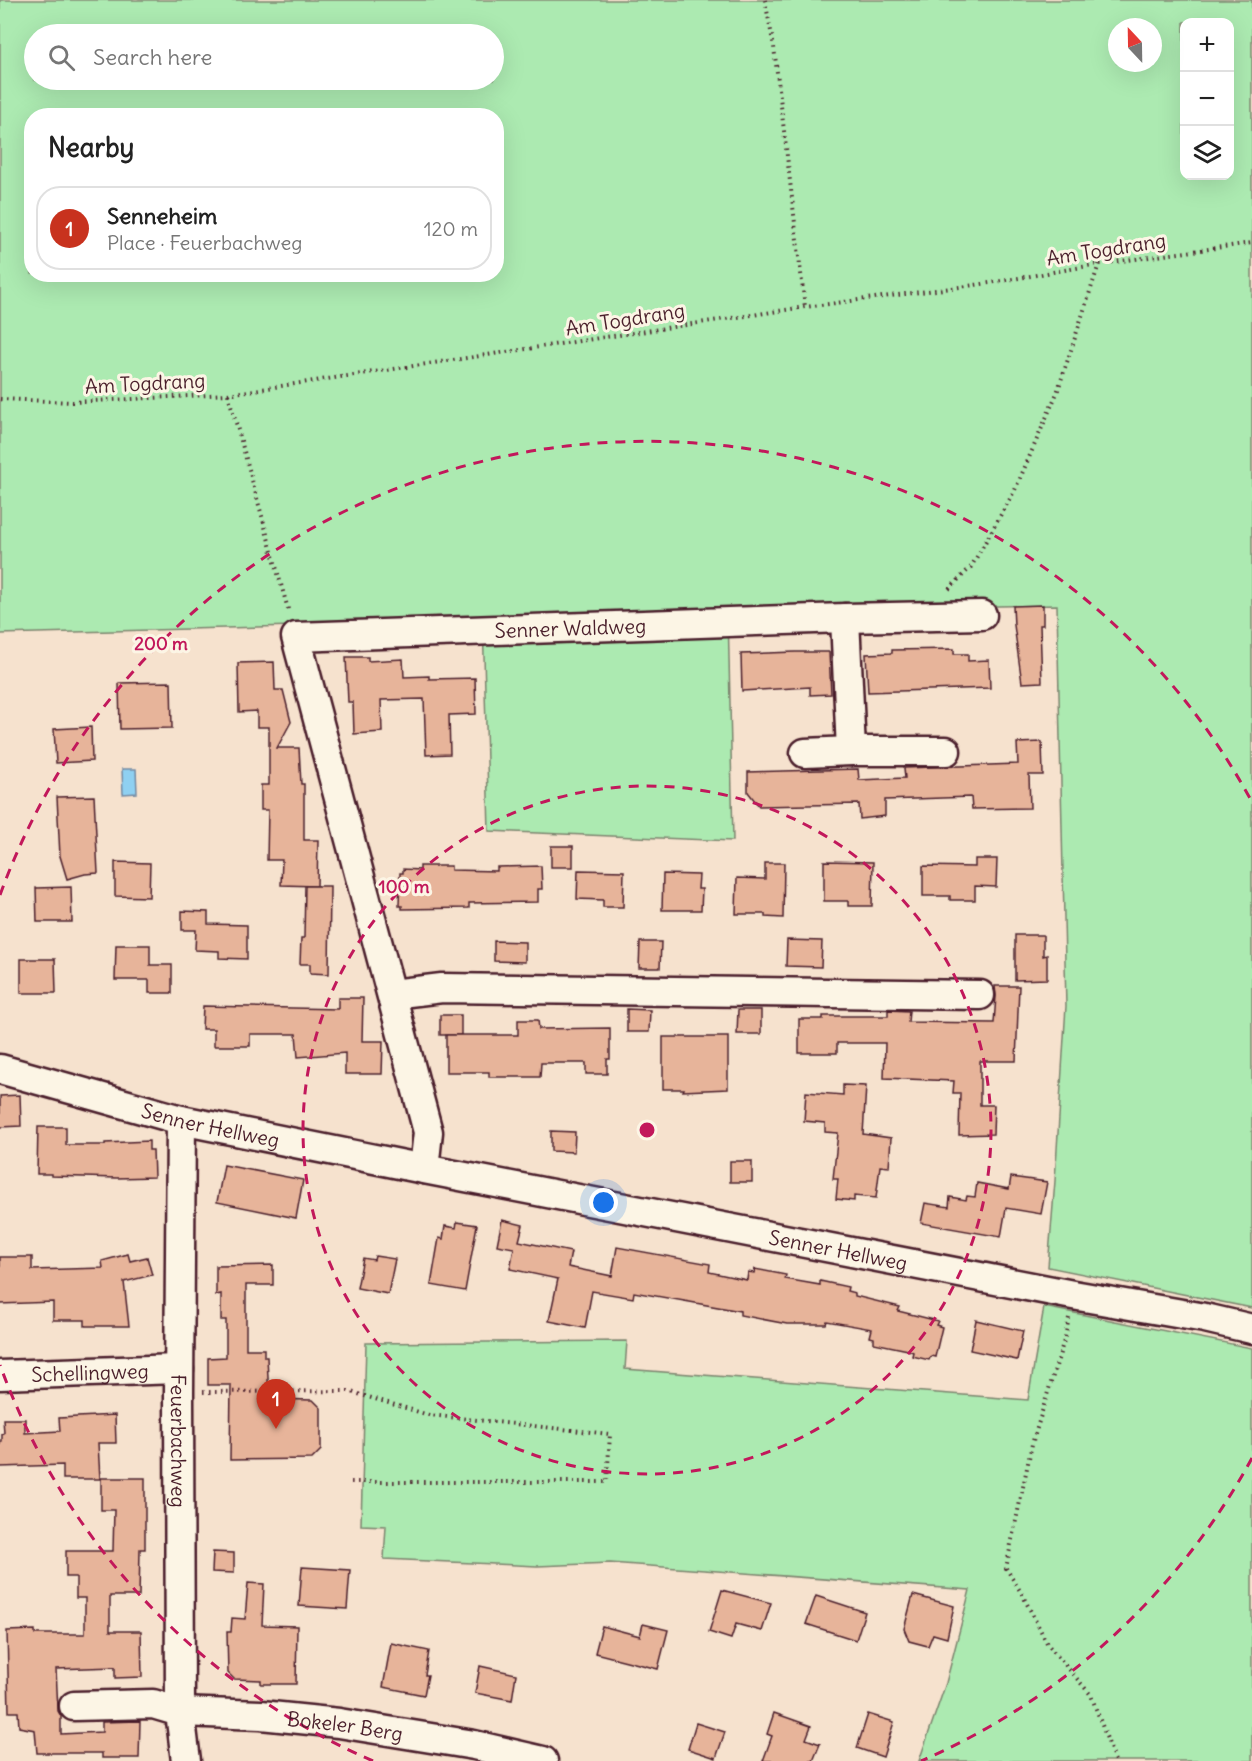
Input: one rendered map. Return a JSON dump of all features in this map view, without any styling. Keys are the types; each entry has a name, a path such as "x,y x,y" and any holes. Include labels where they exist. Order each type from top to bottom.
{"street":[{"name":"Senner Waldweg","path":"296,637 982,615"},
{"path":"845,618 851,751"},
{"path":"296,637 428,1132 424,1168"},
{"path":"805,753 946,751"},
{"path":"393,994 442,988 980,995"},
{"name":"Senner Hellweg","path":"0,1069 181,1120 1252,1329"},
{"name":"Feuerbachweg","path":"181,1120 180,1712 186,1761"},
{"name":"Schellingweg","path":"0,1376 179,1381"},
{"name":"Bokeler Berg","path":"74,1706 153,1704 180,1712 261,1715 339,1723 474,1745 543,1761"}],"path":[{"path":"765,0 775,58 805,307"},
{"name":"Am Togdrang","path":"0,399 73,402 228,394 805,307 990,283 1099,264 1252,243"},
{"path":"921,616 971,567 1015,490 1057,393 1099,264"},
{"path":"228,394 296,637"},
{"path":"1073,1295 1065,1337 1032,1444 1006,1568 1048,1646 1091,1695 1115,1761"},
{"path":"179,1381 348,1391 429,1415 610,1434 607,1482 347,1482"}],"green space":[{"path":"0,0 1252,0 1252,1308 1048,1267 1066,1006 1057,605 728,611 733,841 489,831 483,621 0,634"},
{"path":"1044,1307 1252,1348 1252,1761 919,1761 946,1683 970,1590 610,1563 537,1566 384,1559 386,1526 361,1525 366,1343 627,1341 625,1369 1028,1400"}],"water":[{"path":"122,769 136,769 137,793 123,794"}],"building":[{"path":"1043,605 1043,625 1040,625 1042,682 1022,683 1013,606"},
{"path":"954,649 954,654 968,654 968,661 989,660 990,688 868,692 866,654 892,653 892,650"},
{"path":"829,652 831,694 810,695 810,687 742,691 741,654"},
{"path":"346,657 368,657 368,661 403,659 404,677 475,678 476,714 449,715 450,754 426,755 424,699 381,700 382,732 354,734 353,702 348,702"},
{"path":"274,662 275,690 283,690 291,722 277,748 299,748 301,784 304,784 304,840 318,840 317,886 281,885 282,860 267,860 268,810 261,810 261,785 269,785 269,727 257,727 257,711 239,712 238,663"},
{"path":"171,682 172,728 120,729 119,683"},
{"path":"91,727 92,761 56,763 54,729"},
{"path":"1042,742 1043,775 1029,775 1030,808 972,809 971,797 885,800 885,816 860,819 859,804 759,806 748,792 748,772 858,769 859,780 905,778 904,768 1018,764 1017,743"},
{"path":"94,796 98,873 67,879 60,856 57,797"},
{"path":"551,846 573,846 573,867 551,867"},
{"path":"975,859 997,859 996,887 975,886 975,900 950,900 950,896 923,896 923,866 975,867"},
{"path":"824,861 873,862 872,906 848,906 848,901 824,901"},
{"path":"115,862 150,863 149,897 115,896"},
{"path":"765,863 784,863 783,918 765,917 765,914 736,914 737,878 765,879"},
{"path":"420,866 451,866 451,870 497,871 497,867 541,866 542,889 538,889 538,902 469,903 469,908 402,909 402,906 399,906 400,873 403,873 403,869 420,870"},
{"path":"578,870 624,871 623,907 603,907 603,900 577,899"},
{"path":"663,874 699,875 698,889 702,889 701,910 662,910"},
{"path":"305,886 330,886 329,974 310,973 310,964 300,964 301,938 304,938"},
{"path":"71,887 72,922 37,922 36,888"},
{"path":"182,911 208,912 208,924 247,925 247,959 219,958 219,951 195,950 196,930 182,930"},
{"path":"1015,935 1043,935 1043,956 1047,955 1047,979 1015,980"},
{"path":"787,940 822,941 821,967 786,966"},
{"path":"494,941 525,942 525,962 494,961"},
{"path":"640,942 661,942 660,968 639,968"},
{"path":"116,945 150,945 150,965 172,965 172,993 149,993 149,980 115,980"},
{"path":"21,959 55,959 56,993 21,993"},
{"path":"995,986 1019,986 1016,1061 980,1061 980,1105 994,1105 993,1134 959,1135 960,1093 953,1093 954,1081 884,1078 885,1043 837,1043 837,1053 799,1053 799,1019 823,1019 823,1016 888,1016 888,1010 909,1011 908,1022 994,1023"},
{"path":"338,998 363,998 362,1041 383,1041 382,1074 345,1074 345,1053 298,1057 296,1034 250,1034 250,1046 214,1046 214,1029 202,1029 203,1006 338,1009"},
{"path":"627,1009 650,1010 649,1032 627,1032"},
{"path":"738,1010 761,1010 761,1034 737,1034"},
{"path":"440,1015 461,1015 461,1035 440,1035"},
{"path":"518,1020 538,1020 539,1029 610,1028 610,1059 607,1059 607,1074 586,1074 586,1063 541,1063 540,1077 489,1077 489,1072 446,1072 446,1035 518,1035"},
{"path":"663,1037 728,1037 728,1089 683,1091 684,1089 663,1089"},
{"path":"843,1085 866,1086 863,1134 891,1138 889,1167 880,1166 876,1198 854,1196 854,1201 836,1199 838,1179 833,1179 838,1133 825,1132 825,1123 804,1121 806,1092 843,1095"},
{"path":"20,1095 21,1126 0,1127 0,1096"},
{"path":"38,1127 66,1127 66,1145 105,1145 105,1143 149,1141 149,1150 153,1150 154,1177 117,1178 37,1174"},
{"path":"551,1131 575,1132 574,1152 551,1151"},
{"path":"730,1161 752,1161 752,1182 730,1182"},
{"path":"224,1165 303,1180 296,1218 217,1202"},
{"path":"1011,1177 1047,1182 1041,1214 1006,1208 1001,1237 921,1223 925,1203 949,1207 950,1197 966,1200 967,1196 975,1197 977,1183 1009,1189"},
{"path":"502,1220 523,1225 519,1241 571,1252 568,1267 612,1276 617,1247 710,1264 709,1272 747,1280 748,1272 754,1273 755,1269 786,1275 785,1279 820,1285 820,1281 848,1287 847,1291 855,1293 855,1296 900,1307 898,1311 938,1321 936,1325 942,1327 935,1357 931,1356 929,1360 912,1356 913,1352 908,1350 874,1343 874,1338 870,1337 872,1329 827,1321 826,1324 787,1324 740,1315 740,1311 634,1292 633,1298 592,1291 585,1328 549,1321 558,1279 510,1269 514,1248 497,1245"},
{"path":"457,1222 477,1225 465,1291 431,1285 439,1238 443,1239 445,1226 456,1228"},
{"path":"128,1254 130,1261 147,1257 152,1275 124,1282 129,1326 85,1326 85,1320 53,1320 53,1302 0,1304 0,1257 32,1257 32,1270 103,1268 102,1261"},
{"path":"375,1256 395,1259 388,1294 357,1288 363,1258 374,1260"},
{"path":"273,1265 273,1285 246,1285 246,1349 264,1349 264,1357 267,1357 269,1399 313,1400 321,1408 321,1450 312,1459 230,1460 231,1385 208,1385 208,1358 226,1357 226,1320 221,1320 221,1294 216,1295 216,1266"},
{"path":"976,1320 1023,1331 1017,1360 970,1350"},
{"path":"115,1415 116,1443 98,1443 100,1479 63,1479 63,1465 0,1467 0,1442 2,1442 4,1433 3,1419 25,1419 25,1433 60,1431 59,1418"},
{"path":"101,1478 145,1478 145,1549 140,1549 139,1596 110,1596 110,1631 141,1631 142,1677 115,1678 115,1667 56,1669 61,1734 102,1732 102,1722 140,1721 139,1758 102,1758 102,1753 37,1753 35,1730 19,1727 18,1712 9,1712 7,1631 35,1630 35,1634 85,1634 85,1598 76,1598 76,1577 66,1577 66,1551 113,1551 114,1510 101,1510"},
{"path":"213,1552 234,1553 234,1573 212,1572"},
{"path":"302,1567 350,1570 347,1609 299,1606"},
{"path":"248,1583 264,1584 262,1625 297,1626 296,1684 261,1684 261,1680 234,1679 228,1673 227,1632 231,1632 232,1618 245,1619"},
{"path":"722,1590 771,1603 762,1631 736,1624 731,1639 709,1632"},
{"path":"913,1595 954,1606 947,1638 933,1634 928,1646 909,1641 904,1629"},
{"path":"816,1596 865,1612 856,1640 806,1624"},
{"path":"643,1624 668,1630 658,1669 595,1653 602,1626 640,1636"},
{"path":"391,1643 429,1651 424,1695 383,1687"},
{"path":"480,1666 516,1674 512,1700 475,1693"},
{"path":"774,1713 811,1726 806,1739 820,1744 813,1761 763,1761 772,1736 767,1734"},
{"path":"868,1714 894,1722 883,1757 857,1748"},
{"path":"696,1723 725,1732 716,1758 688,1749"}],"place":[{"name":"Senneheim","path":"276,1429"}]}
